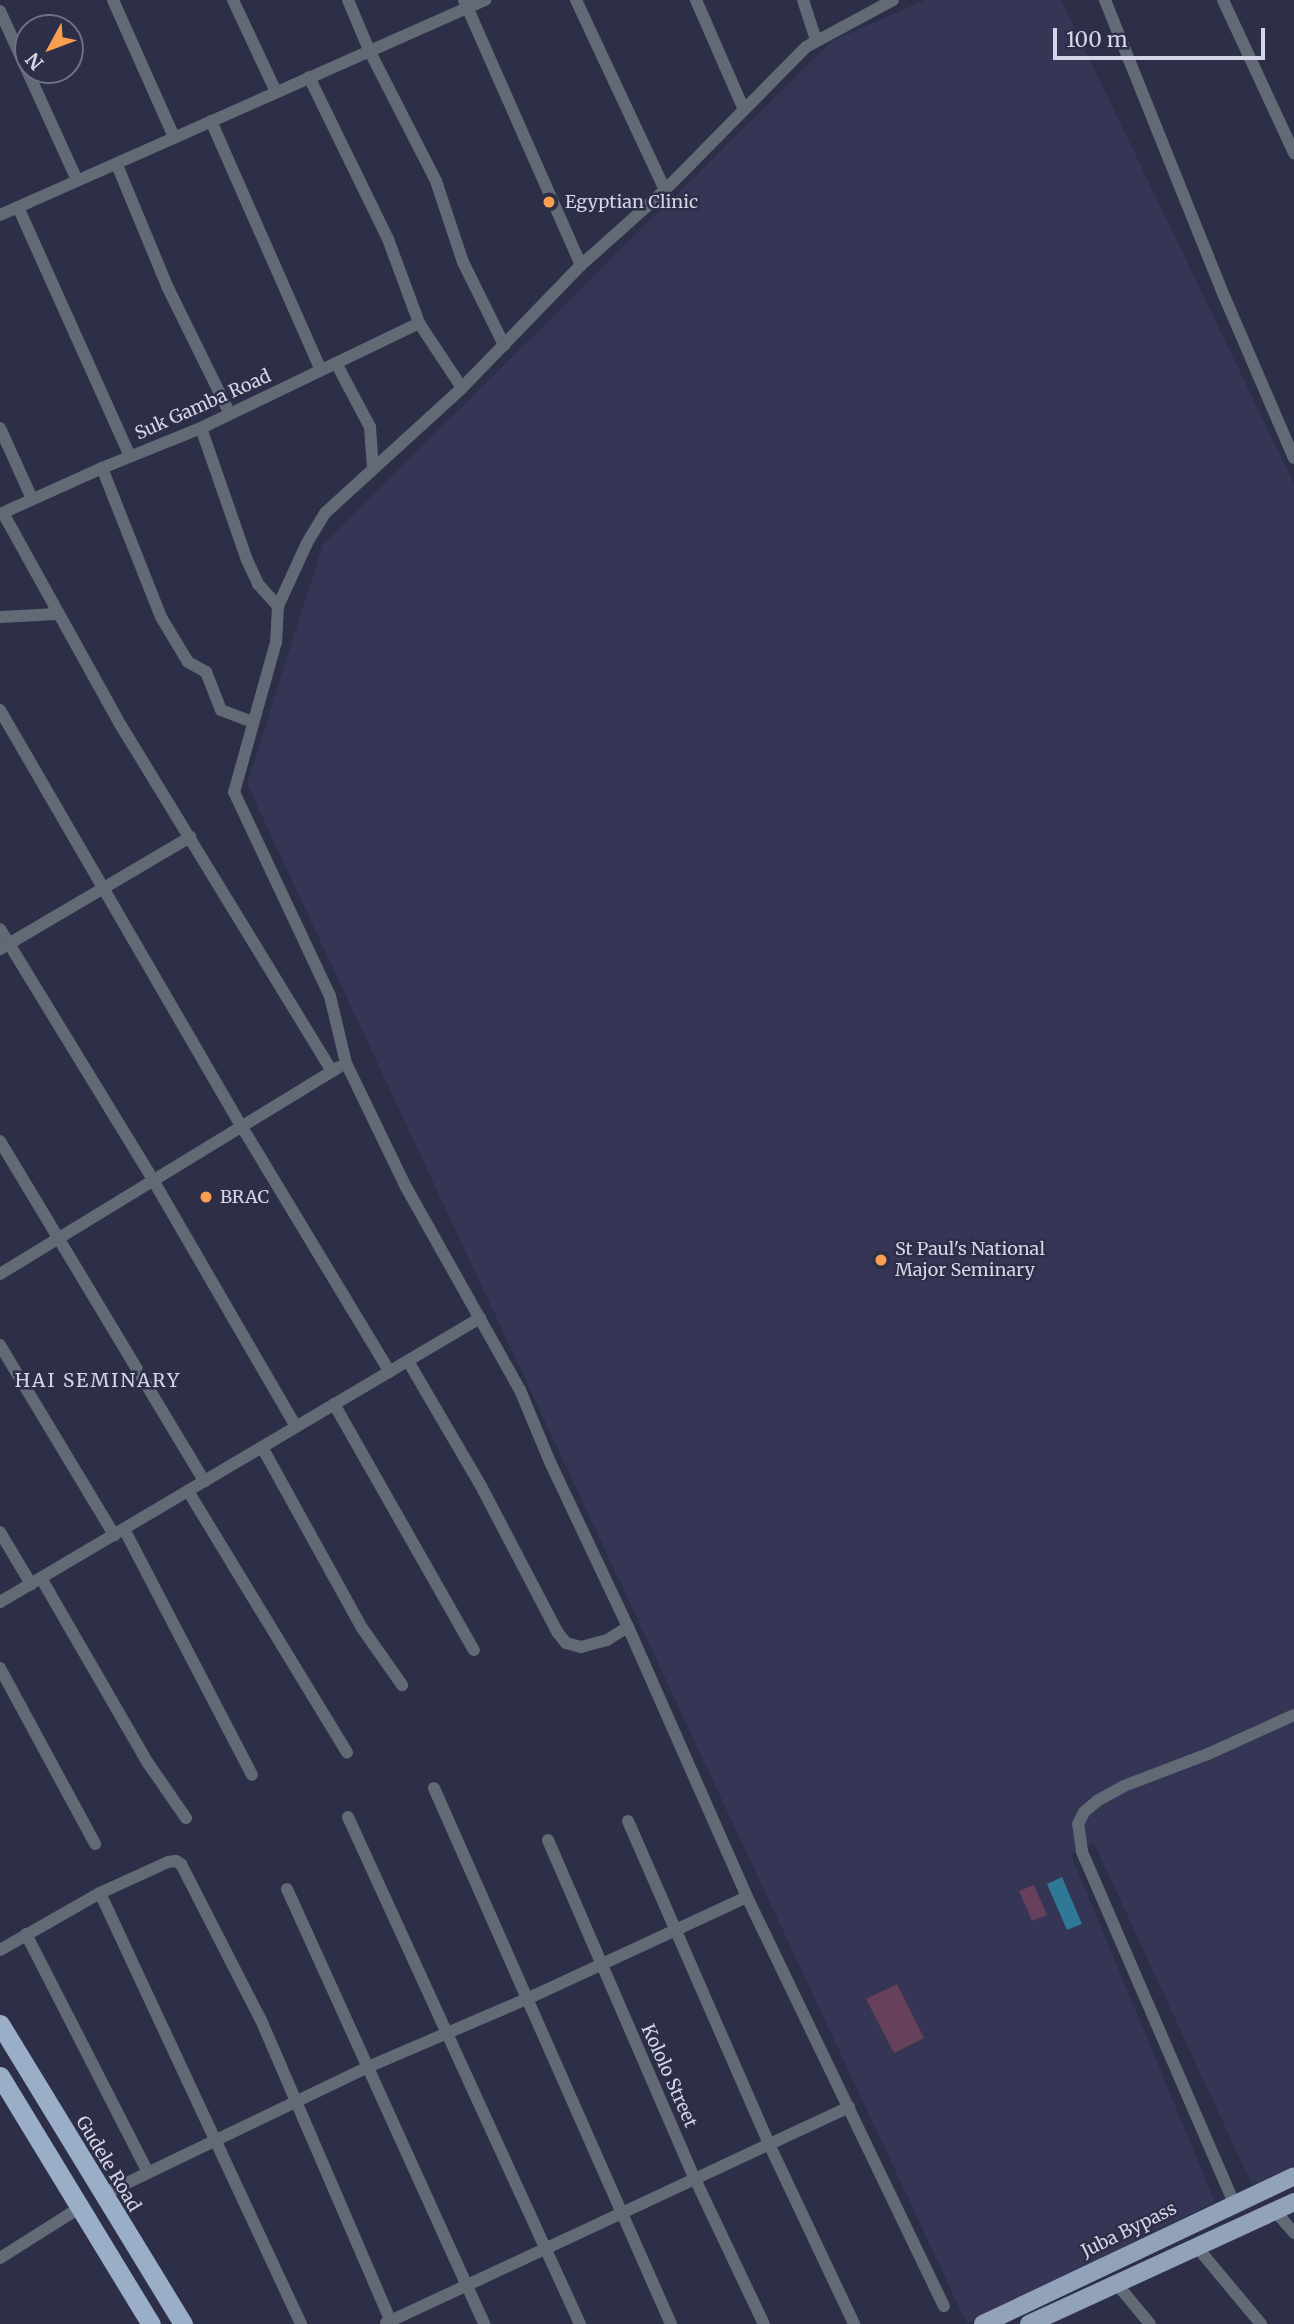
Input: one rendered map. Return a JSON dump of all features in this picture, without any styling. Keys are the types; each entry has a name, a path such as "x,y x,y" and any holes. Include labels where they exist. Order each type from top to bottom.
{"highway":[{"name":"Gudele Road","path":"0,2024 183,2324"},
{"path":"0,2076 146,2323"}],"main road":[{"name":"Juba Bypass","path":"983,2324 1294,2176"},
{"path":"1029,2324 1051,2319 1116,2283 1294,2202"}],"street":[{"path":"113,0 174,137"},
{"path":"233,0 276,92"},
{"path":"348,0 369,50 436,181 463,262 504,345"},
{"path":"0,215 77,180 117,166 174,137 309,78 466,4 485,0"},
{"path":"576,0 665,190"},
{"path":"696,0 744,110"},
{"path":"803,0 816,40"},
{"path":"893,0 806,47 665,190 581,265 462,388 325,513 316,526 278,606 276,642 234,792 331,996 345,1063 406,1187 520,1390 559,1484 628,1627 747,1897 944,2306"},
{"path":"1105,0 1241,337 1294,458"},
{"path":"1223,0 1294,153"},
{"path":"466,4 581,265"},
{"path":"0,11 77,180"},
{"path":"309,78 388,239 419,323 462,388"},
{"path":"211,121 321,369"},
{"path":"117,166 168,288 230,414"},
{"path":"18,207 130,456"},
{"name":"Suk Gamba Road","path":"1,514 130,456 201,429 419,323"},
{"path":"336,363 370,427 373,469"},
{"path":"0,428 32,499"},
{"path":"201,429 247,560 258,584 278,606"},
{"path":"102,468 161,617 188,662 206,673 221,710 253,722"},
{"path":"1,514 57,614 332,1071"},
{"path":"0,618 57,614"},
{"path":"0,710 242,1127 390,1372"},
{"path":"4,946 190,837"},
{"path":"0,929 4,946 153,1180 296,1427"},
{"path":"0,1274 345,1063"},
{"path":"0,1141 204,1481"},
{"path":"0,1602 480,1318"},
{"path":"0,1345 119,1532 253,1775"},
{"path":"408,1361 481,1486 558,1633 566,1643 582,1647 607,1640 628,1627"},
{"path":"334,1404 474,1650"},
{"path":"262,1447 362,1628 402,1685"},
{"path":"188,1491 347,1752"},
{"path":"0,1532 36,1581 148,1763 186,1818"},
{"path":"0,1668 95,1844"},
{"path":"1234,2203 1082,1851 1078,1824 1084,1812 1097,1801 1124,1786 1208,1754 1294,1715"},
{"path":"434,1788 671,2324"},
{"path":"348,1817 580,2324"},
{"path":"628,1821 674,1932 769,2144 854,2324"},
{"name":"Kololo Street","path":"548,1840 695,2179 764,2324"},
{"path":"0,1950 100,1894 167,1862 176,1861 181,1864 261,2020 389,2323 849,2107"},
{"path":"286,1889 484,2324"},
{"path":"100,1894 301,2324"},
{"path":"102,2195 215,2139 296,2104 368,2067 446,2035 747,1897"},
{"path":"26,1934 148,2172"},
{"path":"0,2258 79,2208"},
{"path":"1275,2211 1294,2233"},
{"path":"1196,2246 1261,2324"},
{"path":"1116,2283 1150,2324"}],"shaded area":[{"name":"St Paul's National Major Seminary","path":"925,0 1061,0 1294,484 1294,2166 1252,2185 1094,1843 1071,1855 1215,2202 967,2324 247,784 323,544 832,41"},
{"path":"1062,1877 1082,1924 1067,1930 1047,1884"},
{"path":"1034,1885 1047,1915 1032,1921 1019,1891"},
{"path":"897,1984 924,2038 894,2053 866,1999"}],"place":[{"name":"Egyptian Clinic","path":"549,202"},
{"name":"BRAC","path":"206,1197"},
{"name":"St Paul's National Major Seminary","path":"881,1260"}],"district":[{"name":"HAI SEMINARY","path":"98,1381"}]}
